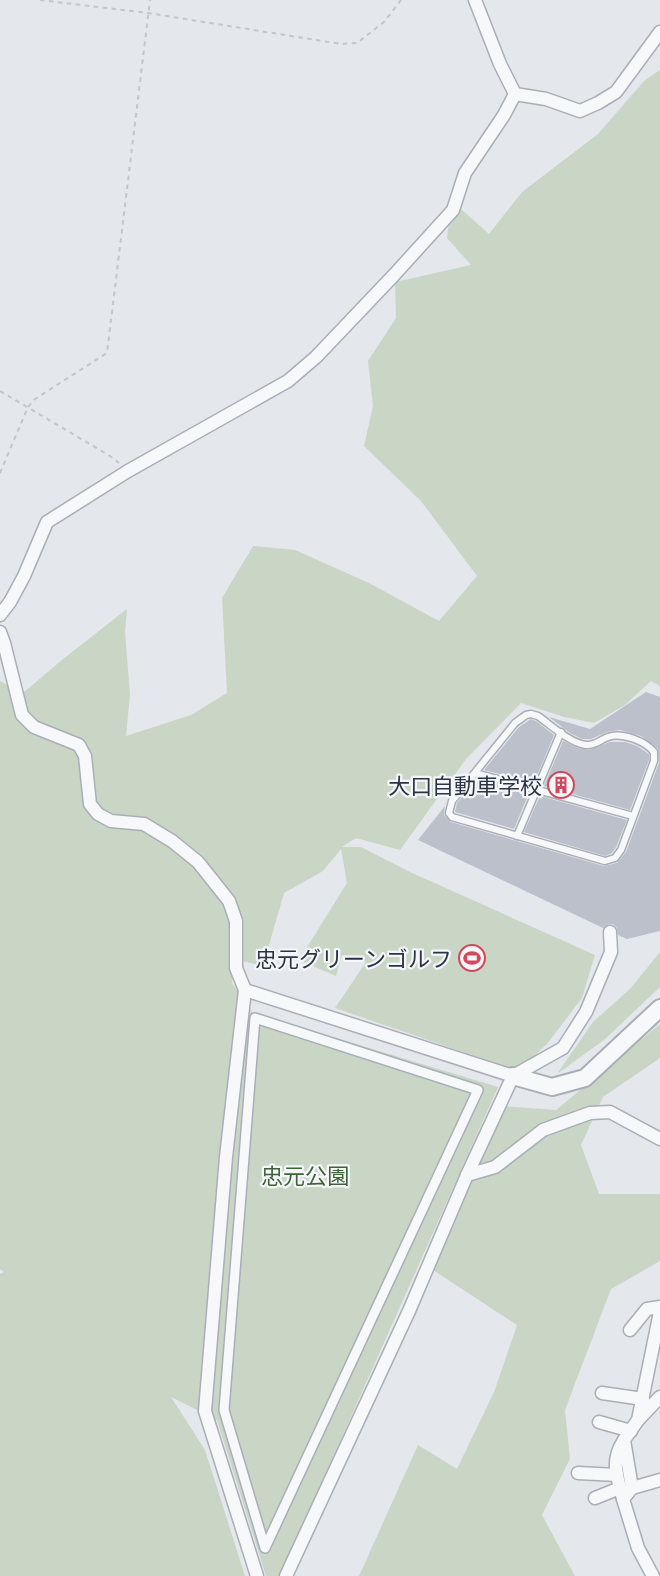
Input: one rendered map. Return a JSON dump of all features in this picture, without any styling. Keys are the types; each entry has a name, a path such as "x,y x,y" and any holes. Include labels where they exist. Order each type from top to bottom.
{"street":[{"path":"475,0 500,64 515,94"},
{"path":"515,94 546,99 580,111 598,104 616,92 660,32"},
{"path":"0,615 24,576 47,522 128,471 288,381 316,357 453,210 465,173 504,115 515,94"},
{"path":"0,632 22,715 34,727 79,745 85,756 90,804 98,814 111,821 144,824 172,841 198,862 229,901 236,921 236,968 245,990 230,1124 205,1411 257,1576"},
{"path":"286,1576 409,1311 467,1175 513,1076 563,1048 586,1012 611,952 610,932"},
{"path":"245,990 552,1087 585,1078 660,1008"},
{"path":"255,1018 478,1090 265,1548 224,1410 255,1018"},
{"path":"467,1175 495,1167 543,1131 590,1113 610,1112 660,1139"},
{"path":"630,1330 647,1309 660,1307"},
{"path":"638,1420 660,1312"},
{"path":"602,1393 643,1399"},
{"path":"653,1576 638,1548 615,1456 638,1420 660,1397"},
{"path":"599,1422 627,1435"},
{"path":"623,1488 627,1435"},
{"path":"578,1473 623,1488"},
{"path":"595,1498 623,1488 660,1480"}],"lane":[{"path":"531,714 586,745 594,744 610,736 626,736 651,748 654,753 654,761 621,850 615,858 605,861 452,817 449,813 452,801 475,773 515,723 531,714"},
{"path":"517,836 561,732"},
{"path":"475,773 633,816"}],"path":[{"path":"40,0 148,13 341,44 357,44 384,22 401,0"},
{"path":"0,473 28,407 35,399 107,353 150,0"},
{"path":"0,391 110,456 128,471"}],"green space":[{"name":"忠元公園","path":"660,70 660,686 651,681 625,705 594,723 564,717 521,703 466,759 400,850 356,838 342,847 361,847 410,872 595,955 582,998 547,1044 518,1071 335,1008 366,962 342,955 336,976 299,960 347,883 341,849 323,871 284,893 263,966 234,959 232,983 253,1013 498,1087 280,1576 266,1576 217,1420 171,1397 205,1450 245,1576 0,1576 0,1274 4,1272 0,1269 0,681 23,693 127,609 125,632 130,694 126,736 191,715 227,693 222,598 253,546 295,550 369,583 439,621 477,576 421,501 364,446 373,406 368,361 396,318 395,282 471,265 447,238 452,201 489,234 522,192 598,134 644,81"},
{"path":"660,952 660,987 604,1040 557,1074 593,1022 630,989"},
{"path":"660,1024 660,1058 603,1097 581,1145 599,1194 660,1194 660,1261 611,1289 565,1410 570,1459 542,1515 575,1576 359,1576 418,1445 457,1469 494,1392 517,1325 433,1270 503,1106 556,1110"}],"building":[{"path":"646,692 660,697 660,931 627,939 618,935 617,928 613,924 603,928 418,840 445,806 444,815 451,822 604,866 617,863 626,852 659,763 658,749 641,736 620,730 607,732 591,739 582,739 549,717 590,729"},
{"path":"531,719 554,735 534,783 484,770 519,727"},
{"path":"563,741 589,750 610,742 625,742 649,754 649,760 630,810 544,786"},
{"path":"477,779 529,793 514,829 455,812 457,803"},
{"path":"540,796 627,820 612,853 605,856 524,832"}],"place":[{"name":"大口自動車学校","path":"561,785"},
{"name":"忠元グリーンゴルフ","path":"472,958"}]}
